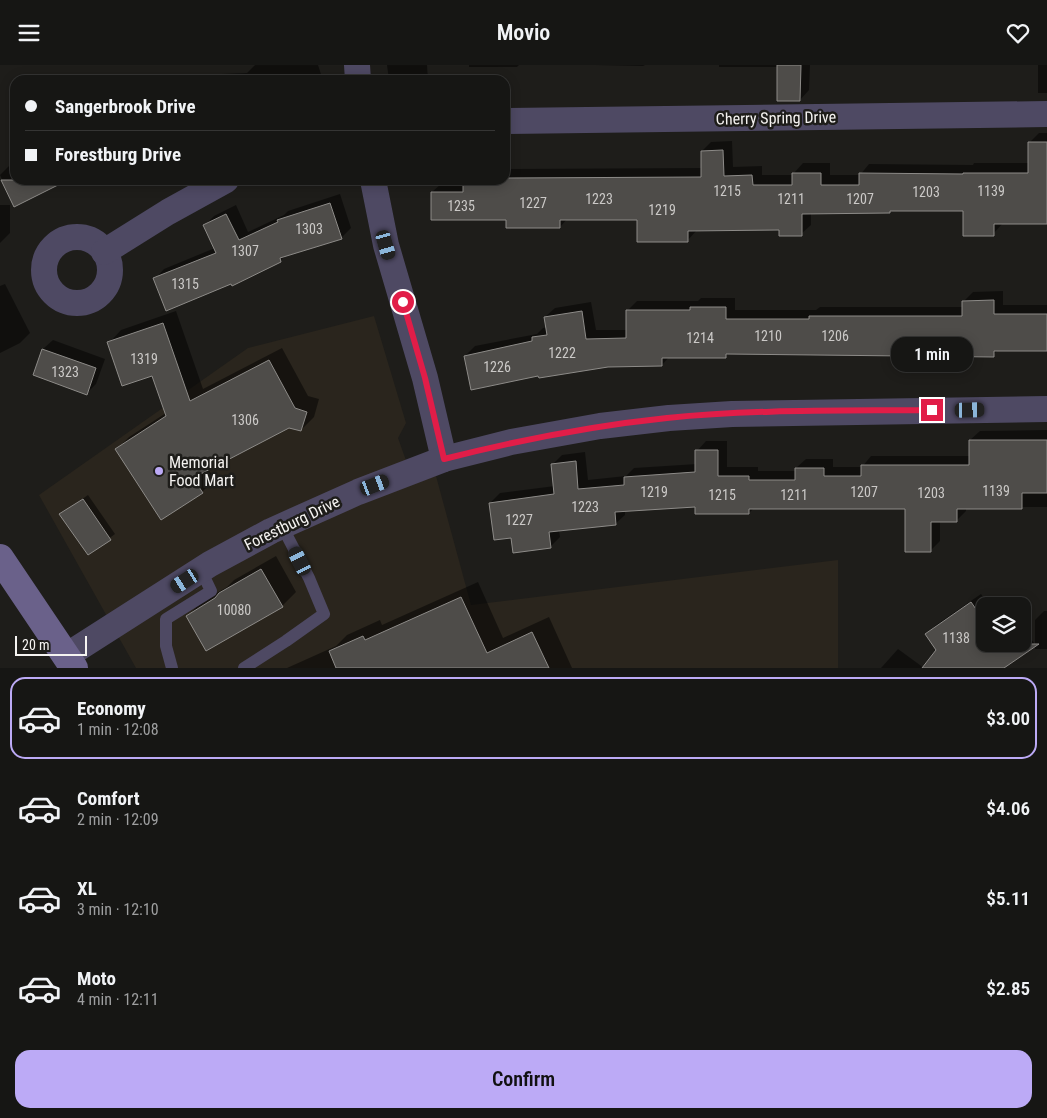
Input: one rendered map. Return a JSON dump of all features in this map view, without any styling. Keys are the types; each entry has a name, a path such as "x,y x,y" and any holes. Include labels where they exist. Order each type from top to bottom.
{"main road":[{"path":"0,558 70,662"}],"street":[{"name":"Cherry Spring Drive","path":"510,121 1047,114"},
{"path":"104,252 168,212 217,185"},
{"path":"374,185 386,245 425,378 444,459"},
{"name":"Forestburg Drive","path":"70,662 201,571 282,526 358,492 444,459 529,439 600,426 669,418 742,414 1047,409"}],"lane":[{"path":"244,668 324,614 309,579 282,526"},
{"path":"172,668 166,646 166,619 210,591 201,571"}],"shaded area":[{"path":"374,316 406,423 398,438 414,483 436,476 471,605 838,560 838,668 136,668 39,495 248,348"}],"building":[{"path":"777,65 801,65 800,101 777,101"},
{"path":"1028,142 1047,142 1047,224 994,224 994,236 963,236 963,211 802,214 802,236 779,236 779,230 688,231 688,242 637,242 637,220 560,220 560,228 506,228 506,220 431,220 431,192 463,192 463,185 510,185 510,178 701,177 701,151 723,150 724,176 752,175 753,185 792,185 792,173 821,173 821,185 859,185 859,173 1028,173"},
{"path":"1,180 10,180 10,185 58,185 14,207"},
{"path":"330,203 342,239 280,258 281,262 232,286 231,284 166,311 153,278 216,253 203,225 226,214 239,240 278,222 277,220"},
{"path":"994,300 994,314 1047,314 1047,351 994,351 994,357 726,354 726,358 662,358 662,366 608,367 539,378 538,376 471,390 464,356 532,341 532,337 547,335 544,317 582,311 586,339 626,338 626,310 690,310 690,307 726,307 726,319 809,319 809,316 962,316 962,301"},
{"path":"163,323 190,401 269,360 295,408 307,412 301,431 289,428 193,478 203,493 161,520 115,449 166,416 152,376 122,386 107,342"},
{"path":"42,349 96,368 87,395 33,375"},
{"path":"969,440 1047,440 1047,493 1022,493 1022,509 957,509 957,522 931,522 931,552 905,552 905,509 749,509 749,514 695,514 695,507 615,512 616,525 549,532 551,548 513,553 511,538 494,540 489,503 554,494 551,464 576,461 578,489 624,485 624,477 695,472 695,450 718,450 718,476 749,476 749,480 795,480 795,468 824,468 824,476 861,476 861,465 969,465"},
{"path":"83,499 111,540 88,555 59,514"},
{"path":"261,569 283,607 206,651 186,616 215,598 219,593"},
{"path":"461,597 487,653 532,632 549,668 336,668 329,651 363,636 365,640"},
{"path":"971,602 976,609 976,652 1027,652 1004,668 922,668 936,650 925,634"},
{"path":"1031,644 1039,644 1031,649"}],"place":[{"name":"Memorial Food Mart","path":"159,471"}],"route":[{"path":"403,302 425,378 444,459 511,442 600,426 669,418 732,414 932,410"}]}
